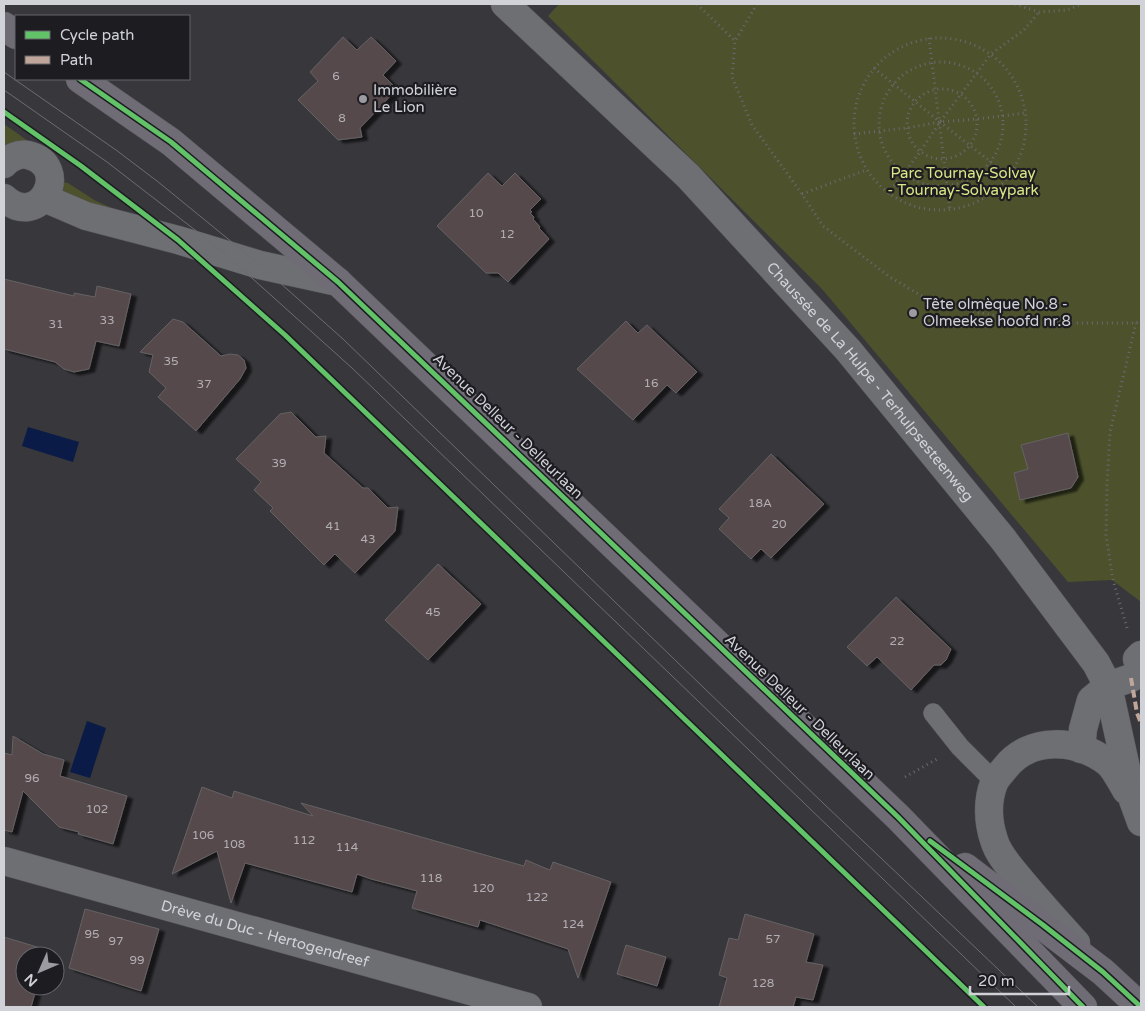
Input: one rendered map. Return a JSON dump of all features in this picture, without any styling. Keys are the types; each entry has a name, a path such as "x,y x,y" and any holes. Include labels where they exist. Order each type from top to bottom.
{"main road":[{"path":"4,26 15,34"},
{"name":"Avenue Delleur - Delleurlaan","path":"81,80 171,142 338,282 898,817"},
{"path":"898,817 1043,925 1102,972 1141,1007"},
{"path":"898,817 1083,1007"}],"street":[{"name":"Chaussée de La Hulpe - Terhulpsesteenweg","path":"504,4 688,176 848,350 1003,539 1096,663 1132,670 1137,811"},
{"path":"4,164 15,156 24,154 34,157 42,162 48,170 50,180 49,189 44,198 37,204 28,207 18,207 9,203 4,198"},
{"path":"44,198 86,216 178,240 260,265 338,282"},
{"path":"1081,749 1083,729 1091,700 1132,670"},
{"path":"1102,972 1034,897 1003,858 994,840 990,818 990,798 994,781 1009,763 1029,749 1045,744 1069,745 1108,763 1137,811"},
{"name":"Drève du Duc - Hertogendreef","path":"4,862 528,1007"}],"lane":[{"path":"933,713 960,747 994,781"}],"path":[{"path":"696,4 735,41"},
{"path":"758,4 735,41 732,77 752,125 823,226 890,277 935,304 1034,323 1136,323 1141,321"},
{"path":"1014,4 1039,12 1067,10 1082,4"},
{"path":"888,194 991,54 1024,30 1039,12"},
{"path":"930,38 950,210"},
{"path":"930,38 960,40 991,54 1013,78 1025,113 1023,147 1009,176 983,199 950,210 921,209 888,194 866,170 854,134 857,98 874,68 900,47 930,38"},
{"path":"932,61 954,62 978,73 994,91 1004,115 1001,142 991,162 973,178 948,187 926,185 903,175 885,154 878,131 880,107 893,83 909,69 932,61"},
{"path":"874,68 1009,176"},
{"path":"936,89 950,89 962,94 973,106 977,119 977,131 971,145 958,156 944,160 934,159 920,152 910,141 906,128 907,114 915,101 923,93 936,89"},
{"path":"4,112 25,127"},
{"path":"854,134 1025,113"},
{"path":"73,160 118,194"},
{"path":"802,194 866,170"},
{"path":"235,290 292,341 382,427 984,1007"},
{"path":"1132,670 1113,580 1106,535 1110,432 1136,323"},
{"path":"905,777 960,747"}],"green space":[{"name":"Parc Tournay-Solvay - Tournay-Solvaypark","path":"559,4 1141,4 1141,602 1112,580 1068,582 822,289 548,16"},
{"path":"4,124 41,150 4,151"},
{"path":"63,182 68,183 96,201 119,211 126,217 60,192"}],"water":[{"path":"28,427 79,442 73,462 22,446"},
{"path":"87,721 106,728 90,778 70,772"}],"building":[{"path":"343,37 357,50 371,37 384,49 396,61 383,75 397,89 360,128 362,137 338,140 298,100 318,81 310,72"},
{"path":"488,173 502,186 515,173 541,199 530,210 532,212 530,213 539,228 549,239 508,282 498,273 486,273 437,226"},
{"path":"4,279 74,296 74,293 95,297 97,286 131,294 119,346 96,341 89,369 74,372 64,369 55,362 4,349"},
{"path":"173,319 183,322 221,356 238,355 244,360 246,368 240,379 196,431 158,397 166,388 149,372 153,355 140,352"},
{"path":"626,321 638,333 647,325 697,372 676,393 667,385 633,420 577,369"},
{"path":"291,412 316,437 326,436 324,453 363,488 368,488 388,508 398,507 395,531 355,573 335,554 324,565 270,511 273,508 254,490 261,482 236,459 280,414"},
{"path":"1068,433 1078,477 1071,488 1020,500 1014,473 1028,469 1021,445"},
{"path":"771,454 824,504 771,558 761,549 751,559 719,529 729,518 719,509"},
{"path":"438,564 481,604 428,660 385,620"},
{"path":"896,597 951,649 946,660 941,665 934,665 911,690 877,657 867,666 847,647"},
{"path":"13,736 43,754 64,760 60,776 127,796 113,844 59,827 23,791 12,832 4,830 4,753 12,755"},
{"path":"202,787 232,798 234,791 313,816 301,803 524,866 526,860 550,870 553,862 611,882 578,978 568,949 480,920 478,927 412,908 417,891 357,874 352,892 245,863 231,903 217,851 172,874"},
{"path":"85,909 159,929 141,991 69,968"},
{"path":"745,914 814,934 806,962 823,965 813,1000 796,997 793,1007 719,1007 727,978 719,975 729,938 738,940"},
{"path":"4,937 34,946 15,946 15,996 34,996 31,1007 4,1007"},
{"path":"626,945 666,957 657,986 617,974"}],"tram line":[{"path":"4,72 15,80"},
{"path":"15,80 157,181 260,265 343,339 824,804 1038,1007"},
{"path":"4,90 107,162 224,253 352,368 1016,1007"}],"marked path":[{"path":"1131,678 1137,713 1141,723"}],"cycle path":[{"path":"81,80 171,142 338,282 898,817 1083,1007"},
{"path":"4,112 81,166 178,240 285,335 984,1007"},
{"path":"930,841 1103,972 1141,1007"}],"place":[{"name":"Immobilière Le Lion","path":"363,99"},
{"name":"Tête olmèque No.8 - Olmeekse hoofd nr.8","path":"913,313"}]}
